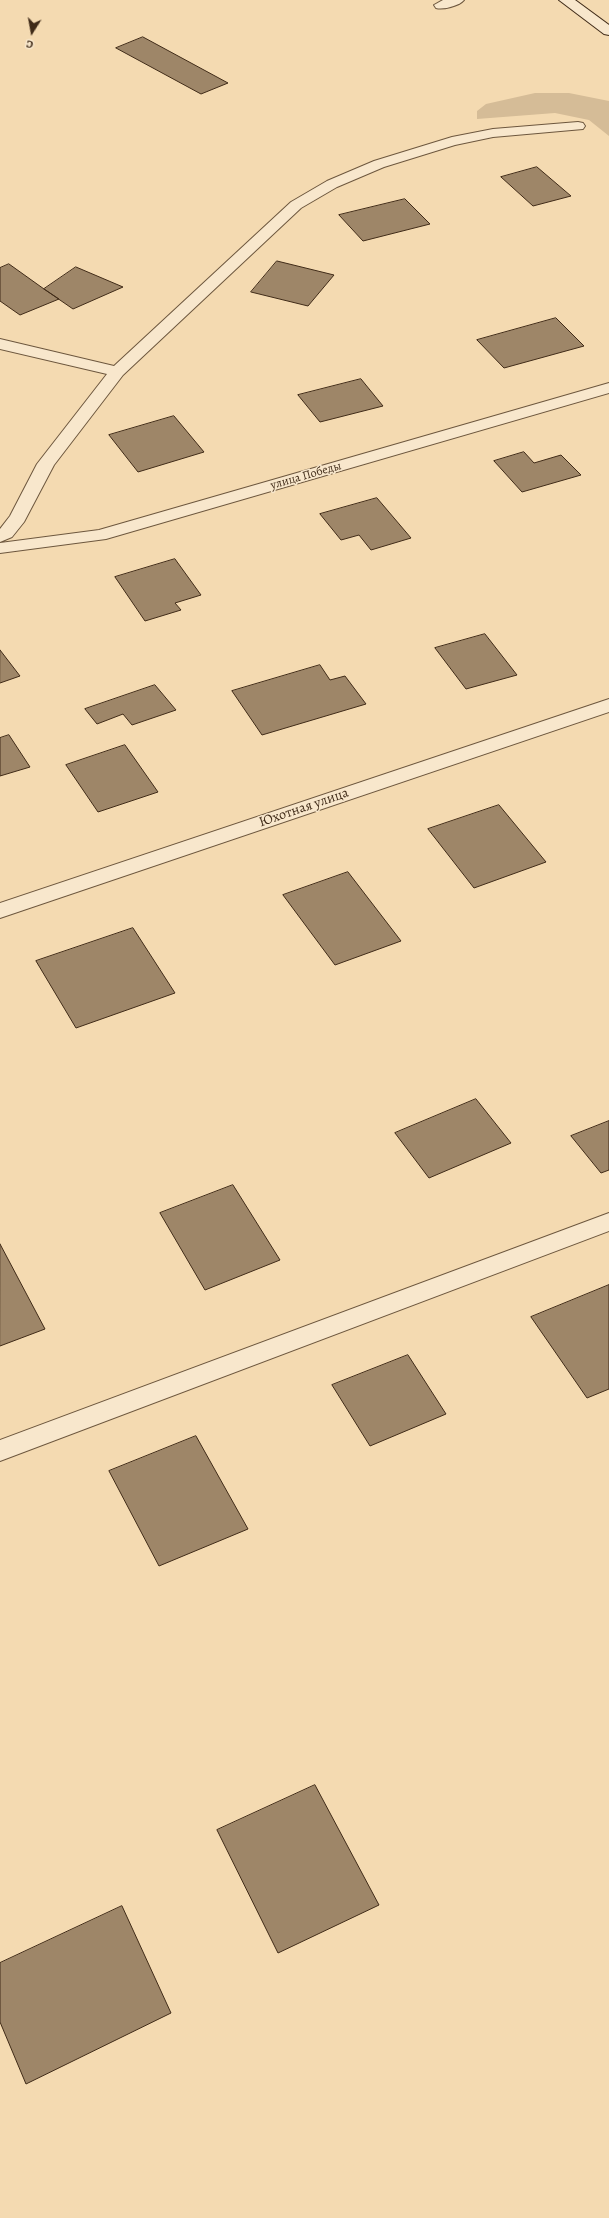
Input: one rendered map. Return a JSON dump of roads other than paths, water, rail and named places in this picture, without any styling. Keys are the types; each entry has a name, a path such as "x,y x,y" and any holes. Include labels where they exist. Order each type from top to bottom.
{"street":[{"path":"441,5 457,0"},
{"path":"566,0 609,30"},
{"path":"0,537 6,533 18,518 46,464 116,372 296,205 332,184 379,164 452,141 493,133 578,126"},
{"path":"0,344 116,372"},
{"name":"улица Победы","path":"0,548 100,535 609,388"},
{"name":"Юхотная улица","path":"0,911 609,705"},
{"path":"0,1451 609,1222"}]}
